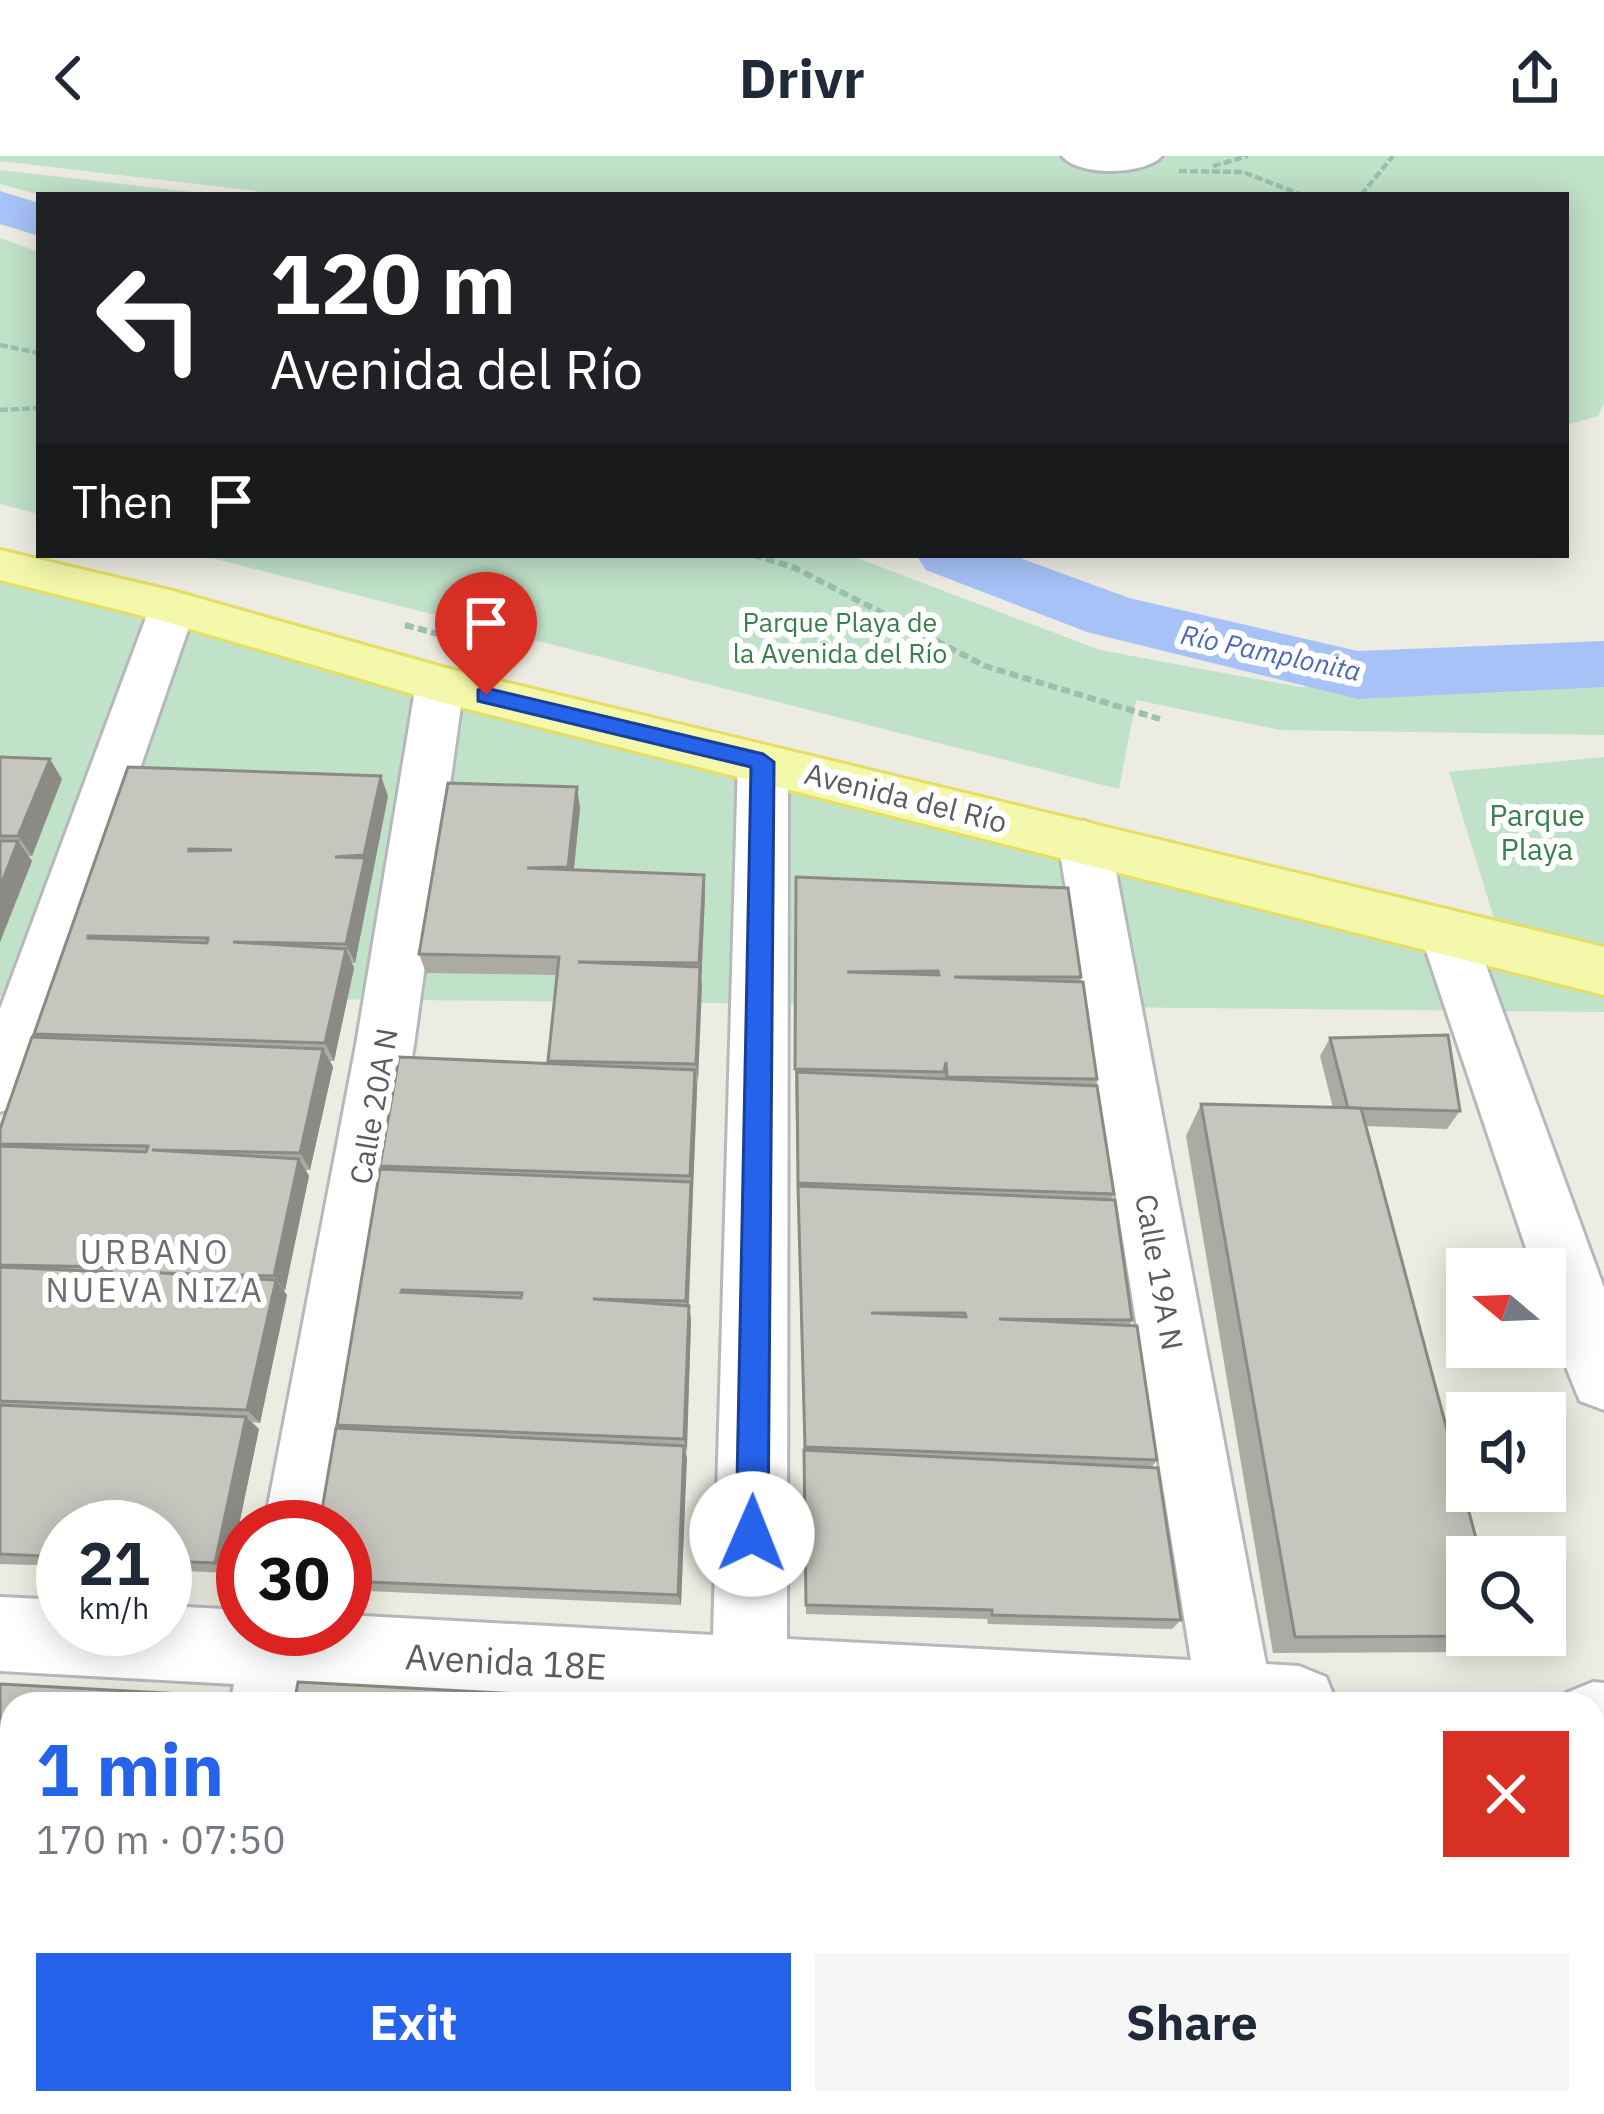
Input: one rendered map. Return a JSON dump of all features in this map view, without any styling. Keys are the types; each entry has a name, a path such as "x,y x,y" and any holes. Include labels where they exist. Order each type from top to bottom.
{"main road":[{"name":"Avenida del Río","path":"0,565 173,607 440,684 1604,970"}],"street":[{"path":"1078,156 1087,162 1154,165"},
{"path":"0,1088 173,607"},
{"name":"Calle 20A N","path":"304,1500 385,1045 440,684"},
{"path":"749,1690 763,762"},
{"name":"Calle 19A N","path":"1084,840 1255,1692"},
{"path":"1445,930 1604,1379"},
{"name":"Avenida 18E","path":"0,1634 275,1660 827,1692"}],"path":[{"path":"1206,168 1248,156"},
{"path":"1363,192 1393,156"},
{"path":"1154,165 1270,179 1296,192"},
{"path":"0,345 36,352"},
{"path":"0,410 36,408"},
{"path":"763,558 793,567 985,666 1160,719"}],"green space":[{"path":"0,156 1604,156 1604,403 1598,416 1569,424 1569,192 264,192 0,161"},
{"path":"0,170 192,192 36,194 0,184"},
{"path":"0,238 36,251 36,513 0,504"},
{"path":"0,557 1604,984 1604,1012 0,996"},
{"name":"Parque Playa de la Avenida del Río","path":"212,558 857,558 1100,650 1299,687 1604,678 1604,735 1280,730 1136,700 1119,789"},
{"name":"Parque Playa","path":"1604,757 1604,951 1495,922 1449,772"}],"building":[{"path":"0,757 50,759 18,836 0,836"},
{"path":"128,767 381,776 364,855 335,857 365,858 346,944 233,942 346,949 325,1043 34,1034","holes":["88,936 208,938 207,943"]},
{"path":"448,783 577,787 568,867 527,868 704,875 699,963 578,962 700,967 696,1064 548,1061 559,957 419,954"},
{"path":"0,841 18,841 0,887"},
{"path":"796,877 1068,888 1081,977 954,977 1083,982 1097,1079 947,1077 946,1062 944,1072 795,1069","holes":["938,971 939,975 847,972"]},
{"path":"1448,1035 1460,1111 1348,1108 1330,1038"},
{"path":"32,1037 323,1049 300,1153 152,1150 299,1159 274,1276 160,1273 276,1280 247,1410 0,1401 0,1267 111,1272 112,1267 0,1265 0,1146 146,1152 148,1146 0,1144 0,1129"},
{"path":"399,1057 695,1070 690,1176 380,1166"},
{"path":"797,1072 1097,1086 1114,1194 798,1183"},
{"path":"1201,1104 1361,1108 1446,1426 1446,1512 1469,1512 1475,1536 1446,1536 1446,1636 1295,1637"},
{"path":"380,1169 691,1182 686,1301 593,1299 689,1306 684,1439 337,1425","holes":["402,1290 522,1293 521,1298 401,1292"]},
{"path":"798,1186 1115,1200 1132,1320 999,1319 1137,1326 1157,1460 805,1447","holes":["871,1313 965,1313 966,1317"]},
{"path":"0,1405 246,1417 228,1500 216,1500 215,1563 192,1562 192,1500 36,1500 36,1556 0,1554"},
{"path":"336,1428 684,1446 678,1595 372,1582 372,1500 324,1500"},
{"path":"804,1450 1158,1468 1181,1620 806,1605"},
{"path":"298,1682 481,1692 296,1692"},
{"path":"0,1684 145,1692 0,1692"}],"waterway":[{"name":"Río Pamplonita","path":"0,207 36,219"},
{"name":"Río Pamplonita","path":"957,558 1111,616 1358,675 1604,664"}],"district":[{"name":"URBANO NUEVA NIZA","path":"155,1270"}],"route":[{"path":"486,695 763,762 752,1534"}]}
